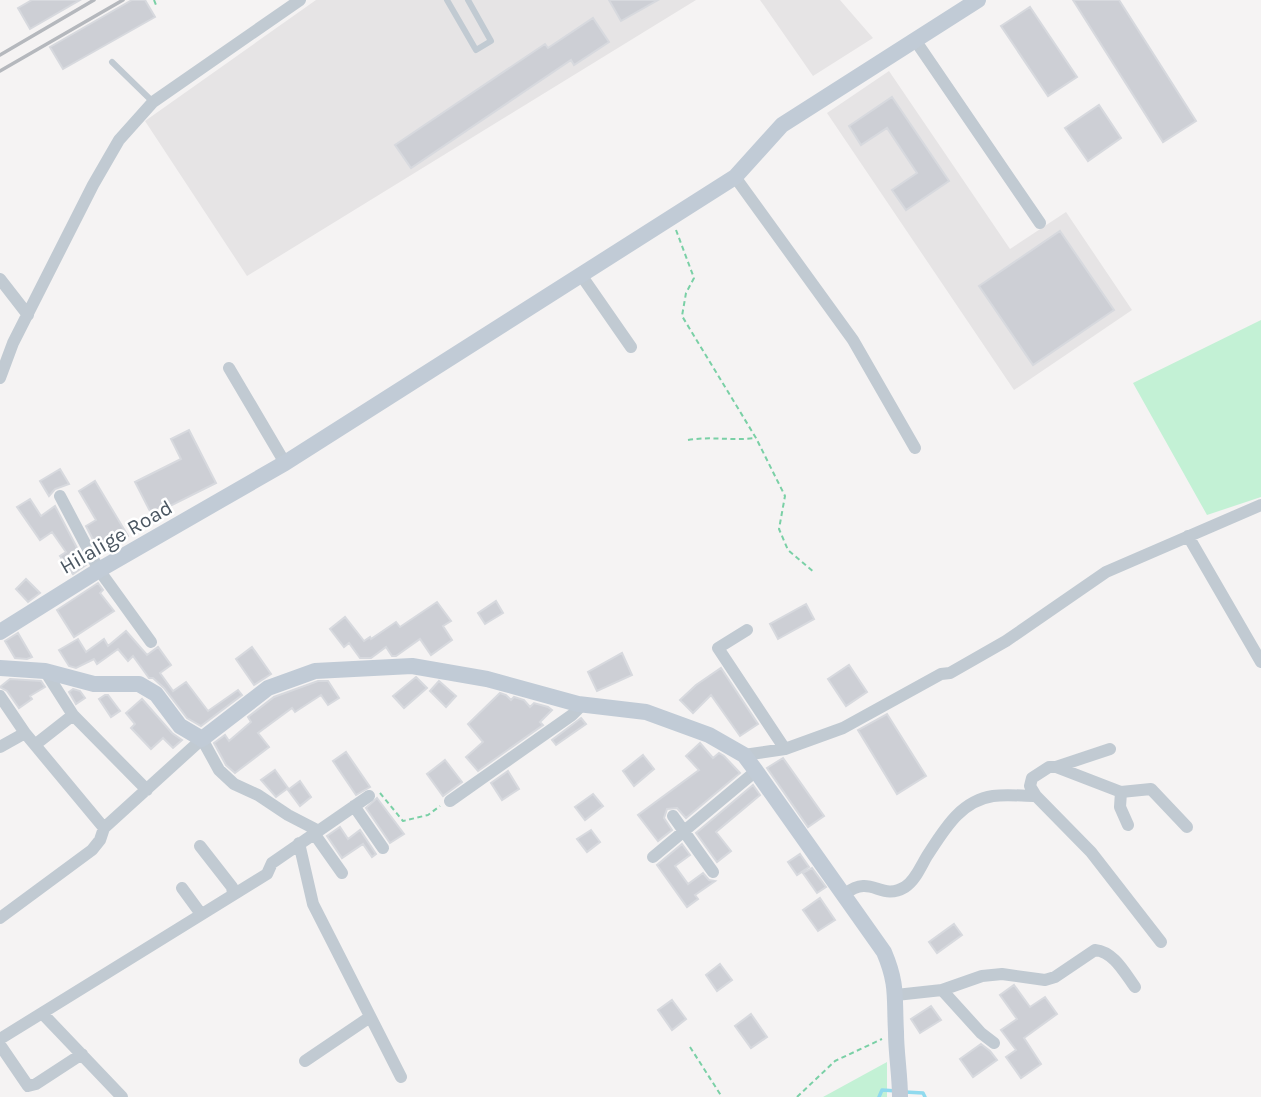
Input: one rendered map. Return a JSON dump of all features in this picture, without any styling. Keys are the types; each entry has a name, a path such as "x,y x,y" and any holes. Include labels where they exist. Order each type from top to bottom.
{"street":[{"path":"0,378 13,343 93,185 119,140 153,102 300,0"},
{"name":"Hilalige Road","path":"0,632 99,570 285,463 735,177 782,125 978,0"},
{"path":"915,40 1040,223"},
{"path":"735,177 853,340 915,448"},
{"path":"581,275 631,346"},
{"path":"0,279 28,315"},
{"path":"229,368 285,463"},
{"path":"61,496 99,570 151,642"},
{"path":"744,755 785,749 843,728 1006,641 1106,572 1261,505"},
{"path":"1188,536 1261,662"},
{"path":"747,630 718,648 785,749"},
{"path":"2,913 92,850 100,840 104,828 202,739 268,688 315,671 412,666 487,679 582,705 646,712 709,735 744,755 884,952 894,975 900,1097"},
{"path":"0,668 46,671 94,684 139,684 156,694 180,726 202,739 219,770 234,784 258,795 315,831 342,873"},
{"path":"46,671 73,715 147,790"},
{"path":"0,696 25,733 104,828"},
{"path":"450,801 572,715 582,705"},
{"path":"36,744 73,715"},
{"path":"0,747 25,733"},
{"path":"1110,749 1049,767 1032,778 1030,786 1036,796 1091,852 1161,942"},
{"path":"1056,767 1121,792 1151,789 1187,828"},
{"path":"653,858 756,771"},
{"path":"1121,792 1120,807 1128,825"},
{"path":"0,1039 267,873 272,863 369,796"},
{"path":"845,894 856,885 897,891 908,885 946,826 961,810 979,800 993,796 1036,796"},
{"path":"354,806 383,848"},
{"path":"673,816 713,872"},
{"path":"299,843 313,904 401,1077"},
{"path":"200,846 232,887 233,894"},
{"path":"182,888 201,914"},
{"path":"896,995 942,990 982,976 1002,974 1045,980 1055,977 1095,950 1101,950 1114,959 1135,986"},
{"path":"942,990 993,1043"},
{"path":"42,1013 122,1097"},
{"path":"306,1061 370,1017"},
{"path":"0,1045 27,1086 36,1084 82,1054"}],"lane":[{"path":"447,0 476,50 491,41 468,0"},
{"path":"112,62 153,102"}],"path":[{"path":"154,0 156,5"},
{"path":"671,217 694,278 686,293 682,316 756,438 785,496 779,530 788,550 815,573"},
{"path":"688,440 708,437 735,441 756,438"},
{"path":"369,796 376,791 383,794 403,821 428,815 450,801"},
{"path":"796,1097 835,1061 895,1032"},
{"path":"690,1047 722,1097"}],"shaded area":[{"path":"316,0 696,0 247,276 145,121"},
{"path":"760,0 840,0 873,38 813,76"},
{"path":"889,71 1010,249 1066,212 1132,310 1014,390 827,113"}],"green space":[{"path":"1261,320 1261,497 1207,515 1133,383"},
{"path":"887,1062 887,1097 823,1097"}],"building":[{"path":"32,0 80,0 30,29 18,8"},
{"path":"132,0 145,0 155,17 63,69 50,47"},
{"path":"609,0 658,0 621,21"},
{"path":"1073,0 1119,0 1196,121 1163,142"},
{"path":"1030,7 1077,77 1048,96 1001,26"},
{"path":"593,18 609,42 574,65 571,60 411,168 395,145 545,44 548,48"},
{"path":"892,97 949,181 906,210 892,190 917,173 887,128 861,145 849,126"},
{"path":"1099,105 1121,138 1088,161 1065,128"},
{"path":"1060,231 1114,310 1033,365 979,286"},
{"path":"189,430 216,483 152,515 135,482 181,459 171,439"},
{"path":"60,469 69,484 55,489 49,496 40,481"},
{"path":"95,481 128,536 100,553 86,526 96,520 79,491"},
{"path":"30,499 41,516 55,506 86,565 73,574 60,556 66,552 52,532 40,540 17,507"},
{"path":"26,579 40,593 28,602 16,589"},
{"path":"98,583 103,590 100,593 114,611 74,637 57,610"},
{"path":"496,601 503,613 485,624 478,613"},
{"path":"437,602 451,621 443,626 452,640 431,655 420,639 396,656 392,656 386,647 371,658 360,658 349,643 344,647 330,629 345,617 364,641 396,622 400,627"},
{"path":"806,604 814,619 778,639 770,624"},
{"path":"126,631 147,655 158,647 171,665 160,673 173,691 186,682 208,711 238,690 242,695 201,726 187,718 164,688 153,678 149,678 133,656 128,661 118,649 97,664 94,659 76,668 69,666 59,650 78,639 86,652 104,639 108,646"},
{"path":"18,633 32,657 15,658 5,641"},
{"path":"252,647 271,674 254,685 236,659"},
{"path":"622,653 632,675 597,691 588,672"},
{"path":"849,665 867,692 846,706 828,679"},
{"path":"721,668 758,724 740,736 711,695 693,713 680,700"},
{"path":"416,677 427,688 404,708 393,696"},
{"path":"10,679 41,681 45,687 30,696 32,699 19,708 7,691 0,687"},
{"path":"318,681 328,681 339,698 328,705 321,695 295,712 292,708 258,733 269,747 235,773 226,765 214,743 225,735 229,741 251,722 248,717 274,697"},
{"path":"439,681 456,696 446,707 430,691"},
{"path":"73,689 80,691 85,698 76,704 69,692"},
{"path":"500,693 511,700 514,697 524,700 530,707 534,703 552,710 540,722 543,725 478,771 466,757 483,742 468,724"},
{"path":"108,695 120,711 111,717 99,699"},
{"path":"142,699 172,733 182,740 173,748 163,738 151,749 131,728 135,724 126,713"},
{"path":"887,714 926,776 897,794 858,730"},
{"path":"581,718 586,724 556,745 552,740"},
{"path":"700,743 713,758 719,753 740,773 686,818 677,808 667,809 664,818 672,830 658,841 638,815 699,770 686,756"},
{"path":"346,752 370,787 356,795 333,761"},
{"path":"643,755 654,769 634,786 623,771"},
{"path":"783,758 824,816 808,827 767,768"},
{"path":"445,760 462,782 443,796 427,774"},
{"path":"275,770 288,788 276,797 261,780"},
{"path":"508,771 519,789 502,800 491,783"},
{"path":"300,781 311,797 300,806 288,790"},
{"path":"753,785 760,795 716,832 731,851 717,862 696,833"},
{"path":"593,794 603,806 585,820 575,807"},
{"path":"377,798 404,834 390,843 366,808"},
{"path":"340,827 348,839 360,830 376,854 372,857 363,844 342,858 327,836"},
{"path":"591,830 600,842 587,852 577,839"},
{"path":"682,844 690,855 675,866 688,884 703,873 709,880 715,881 695,895 698,899 687,907 657,865"},
{"path":"800,854 809,867 797,875 788,862"},
{"path":"812,868 826,887 817,893 803,873"},
{"path":"820,898 835,920 818,931 803,910"},
{"path":"954,924 962,935 937,953 929,942"},
{"path":"720,964 732,980 717,991 706,975"},
{"path":"1014,985 1030,1007 1045,997 1057,1014 1024,1038 1041,1064 1021,1078 1006,1057 1016,1050 1001,1030 1017,1019 1000,995"},
{"path":"672,1000 686,1019 672,1030 658,1010"},
{"path":"931,1006 941,1020 920,1033 911,1019"},
{"path":"751,1014 767,1037 751,1048 735,1026"},
{"path":"981,1044 997,1060 973,1077 960,1059"}],"waterway":[{"path":"879,1097 882,1090 897,1091"},
{"path":"905,1092 923,1093 925,1097"}],"railway":[{"path":"0,55 94,0"},
{"path":"0,71 123,0"}]}
